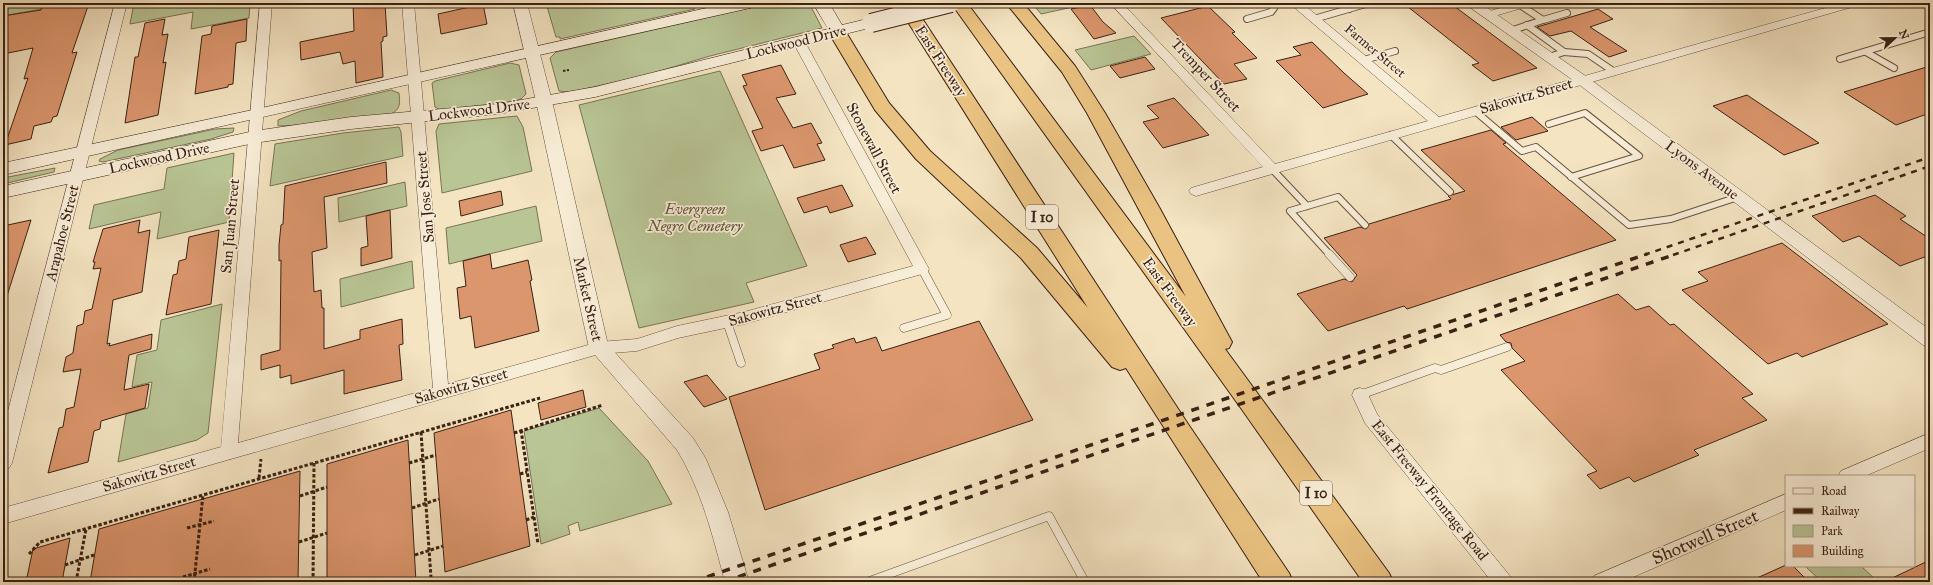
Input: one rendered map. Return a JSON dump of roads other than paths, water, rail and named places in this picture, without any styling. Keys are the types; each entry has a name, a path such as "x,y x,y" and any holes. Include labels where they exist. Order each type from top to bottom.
{"highway":[{"name":"East Freeway","path":"904,3 1179,431 1279,582"},
{"name":"East Freeway","path":"959,3 1252,404 1379,582"},
{"path":"1014,3 1069,70 1096,113 1179,261 1252,404"},
{"path":"838,33 882,106 923,155 1029,253 1179,431"}],"main road":[{"name":"Lockwood Drive","path":"3,169 532,53 712,7 750,3"},
{"path":"821,3 838,33"},
{"name":"Lockwood Drive","path":"3,192 254,137 351,123 498,109 544,101 634,83 838,33 951,3"}],"street":[{"name":"Arapahoe Street","path":"3,463 121,3"},
{"name":"San Juan Street","path":"229,451 266,3"},
{"name":"San Jose Street","path":"408,3 414,79 419,117 441,392"},
{"name":"Market Street","path":"520,3 544,101 599,348 685,444 698,465 717,512 737,582"},
{"name":"Tremper Street","path":"1116,3 1272,169"},
{"name":"Farmer Street","path":"1295,3 1437,122"},
{"name":"Lyons Avenue","path":"1471,3 1510,31 1556,55 1582,80 1930,340"},
{"name":"Sakowitz Street","path":"1196,191 1855,3"},
{"path":"1488,14 1524,4"},
{"name":"Stonewall Street","path":"799,42 922,268"},
{"name":"Sakowitz Street","path":"3,516 229,451 599,348 637,345 677,332 726,322 922,268"},
{"name":"East Freeway Frontage Road","path":"1360,395 1371,418 1503,582"},
{"path":"1849,475 1930,440"},
{"name":"Shotwell Street","path":"1601,582 1785,502"}],"lane":[{"path":"1247,19 1271,12 1274,8 1270,3"},
{"path":"1337,3 1349,8"},
{"path":"1314,19 1369,3"},
{"path":"1524,4 1543,20"},
{"path":"1510,31 1567,13"},
{"path":"1527,25 1556,55 1588,54 1614,71"},
{"path":"1840,59 1930,32"},
{"path":"1364,60 1395,50"},
{"path":"1866,52 1894,68"},
{"path":"1474,111 1522,152 1536,147 1629,225 1671,219 1738,197"},
{"path":"1549,124 1585,113 1639,156 1571,177"},
{"path":"1391,135 1450,192"},
{"path":"1272,169 1307,206"},
{"path":"1350,277 1290,211 1338,197 1365,225"},
{"path":"904,328 947,315 922,268"},
{"path":"726,322 741,363"},
{"path":"1360,395 1435,368 1441,370 1507,347"},
{"path":"867,582 1049,516 1085,582"}],"railway":[{"path":"1644,255 1930,157"},
{"path":"1673,255 1930,166"},
{"path":"692,582 1647,254"},
{"path":"723,582 1676,254"}],"park label":[{"name":"Evergreen Negro Cemetery","path":"695,218"}]}
